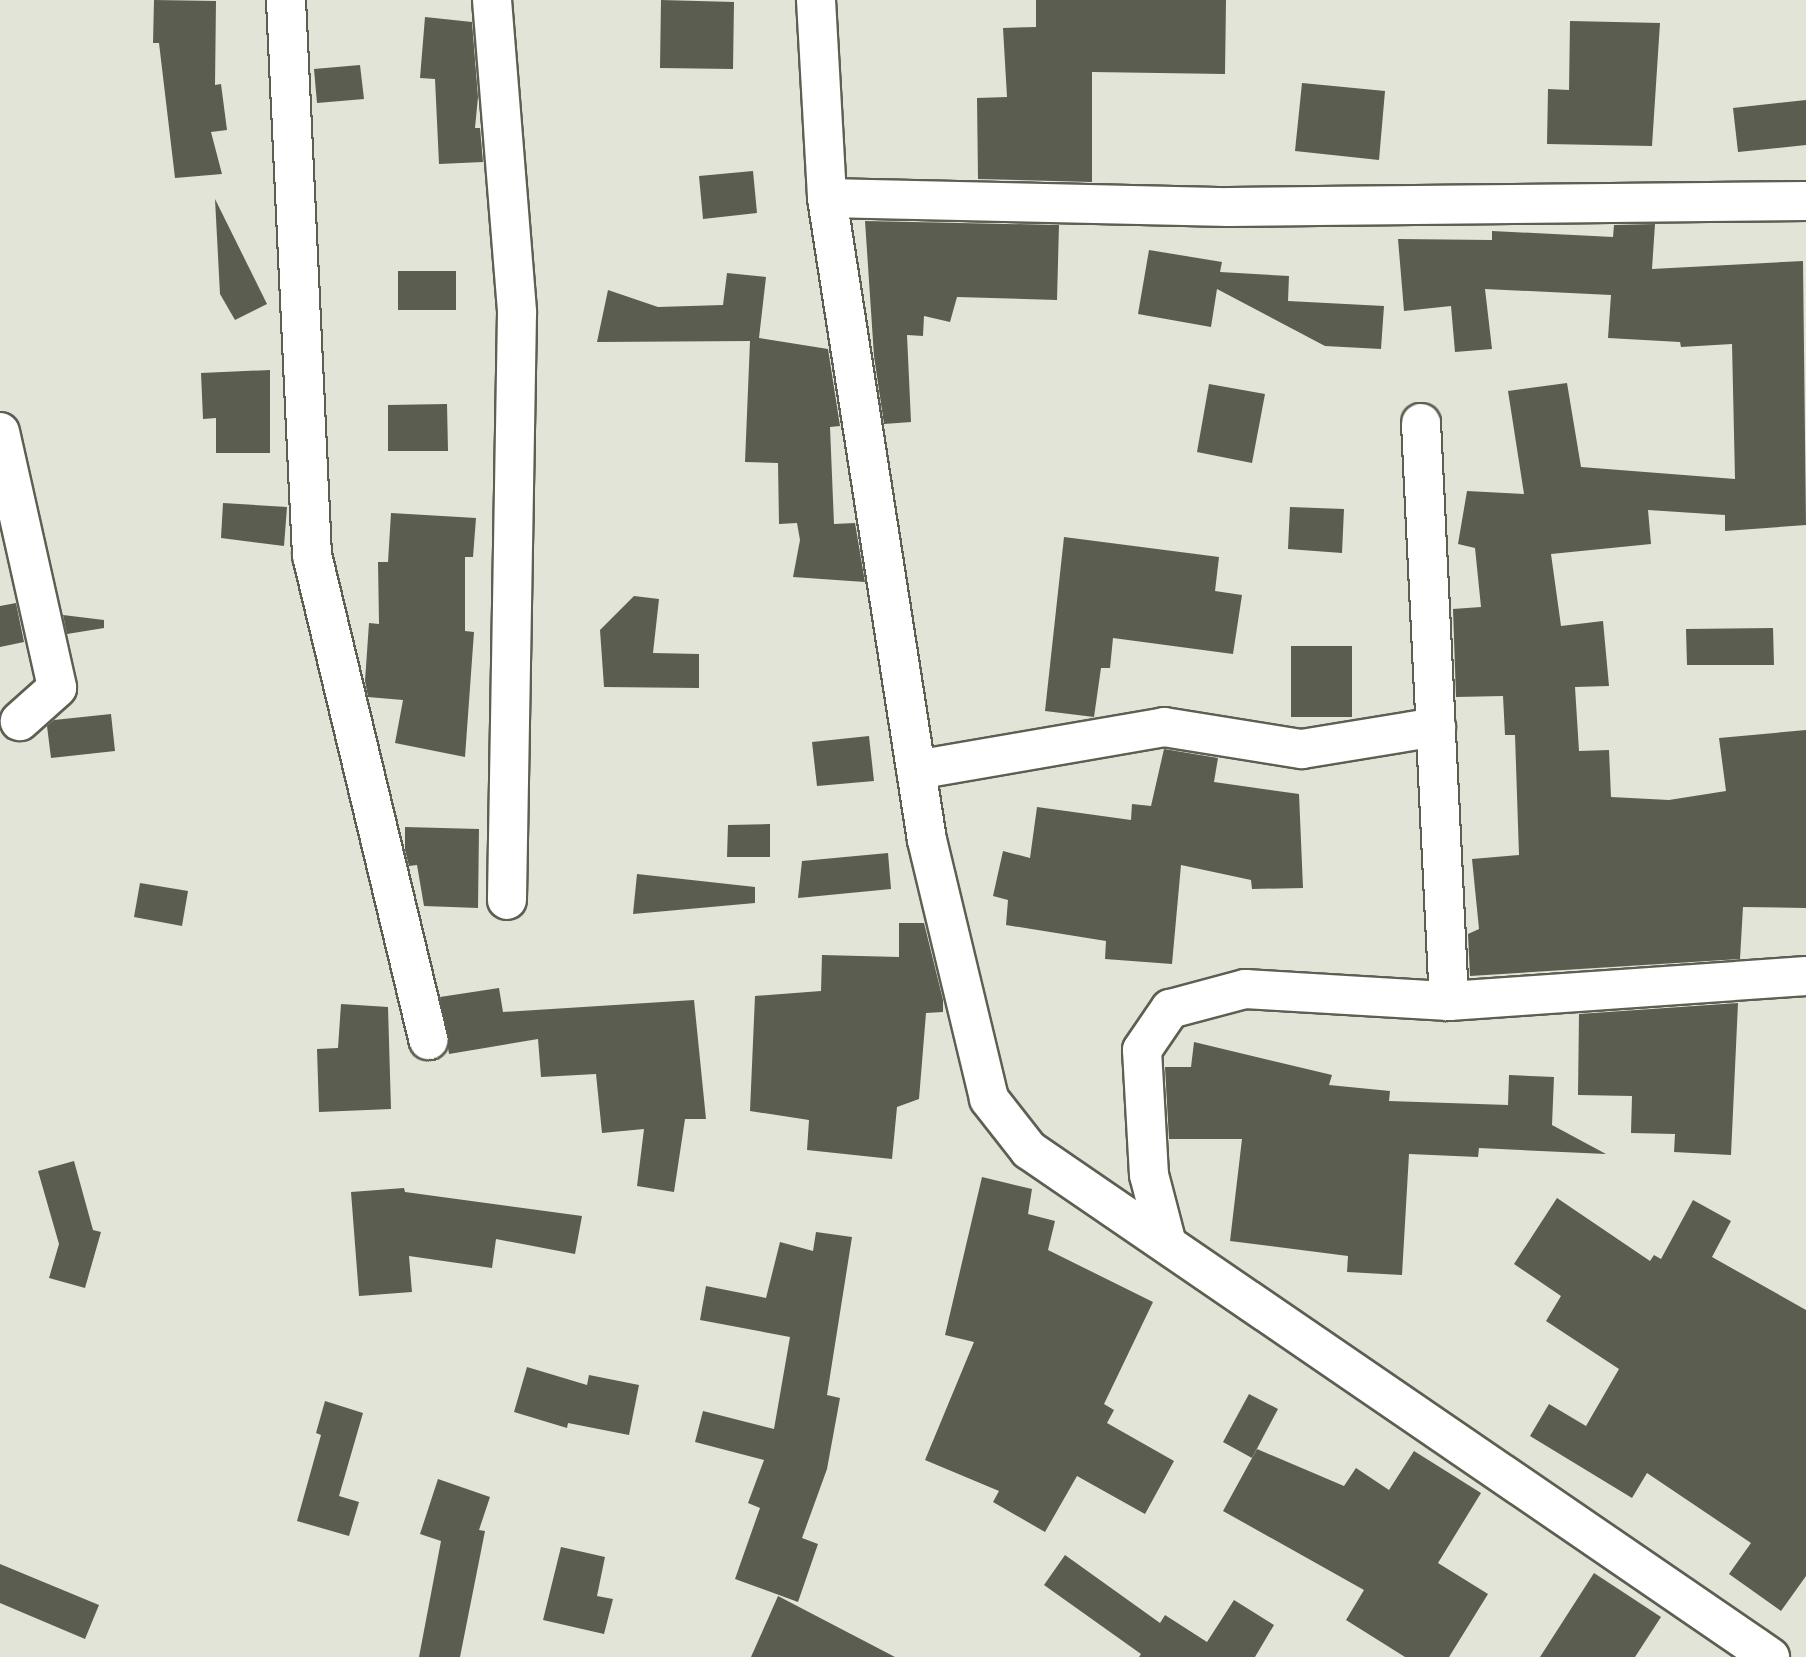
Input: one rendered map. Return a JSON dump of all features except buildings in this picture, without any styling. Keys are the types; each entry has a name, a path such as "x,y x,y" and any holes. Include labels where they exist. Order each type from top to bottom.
{"street":[{"path":"286,0 312,555 428,1040"},
{"path":"492,0 517,313 507,900"},
{"path":"816,0 827,198 927,840 989,1099 1029,1150 1770,1657"},
{"path":"827,198 1229,207 1806,201"},
{"path":"1421,423 1449,1001"},
{"path":"0,432 57,688 20,721"},
{"path":"916,770 1164,726 1302,749 1436,727"},
{"path":"1167,1244 1149,1175 1142,1050 1170,1009 1245,989 1449,1001 1806,976"}]}
